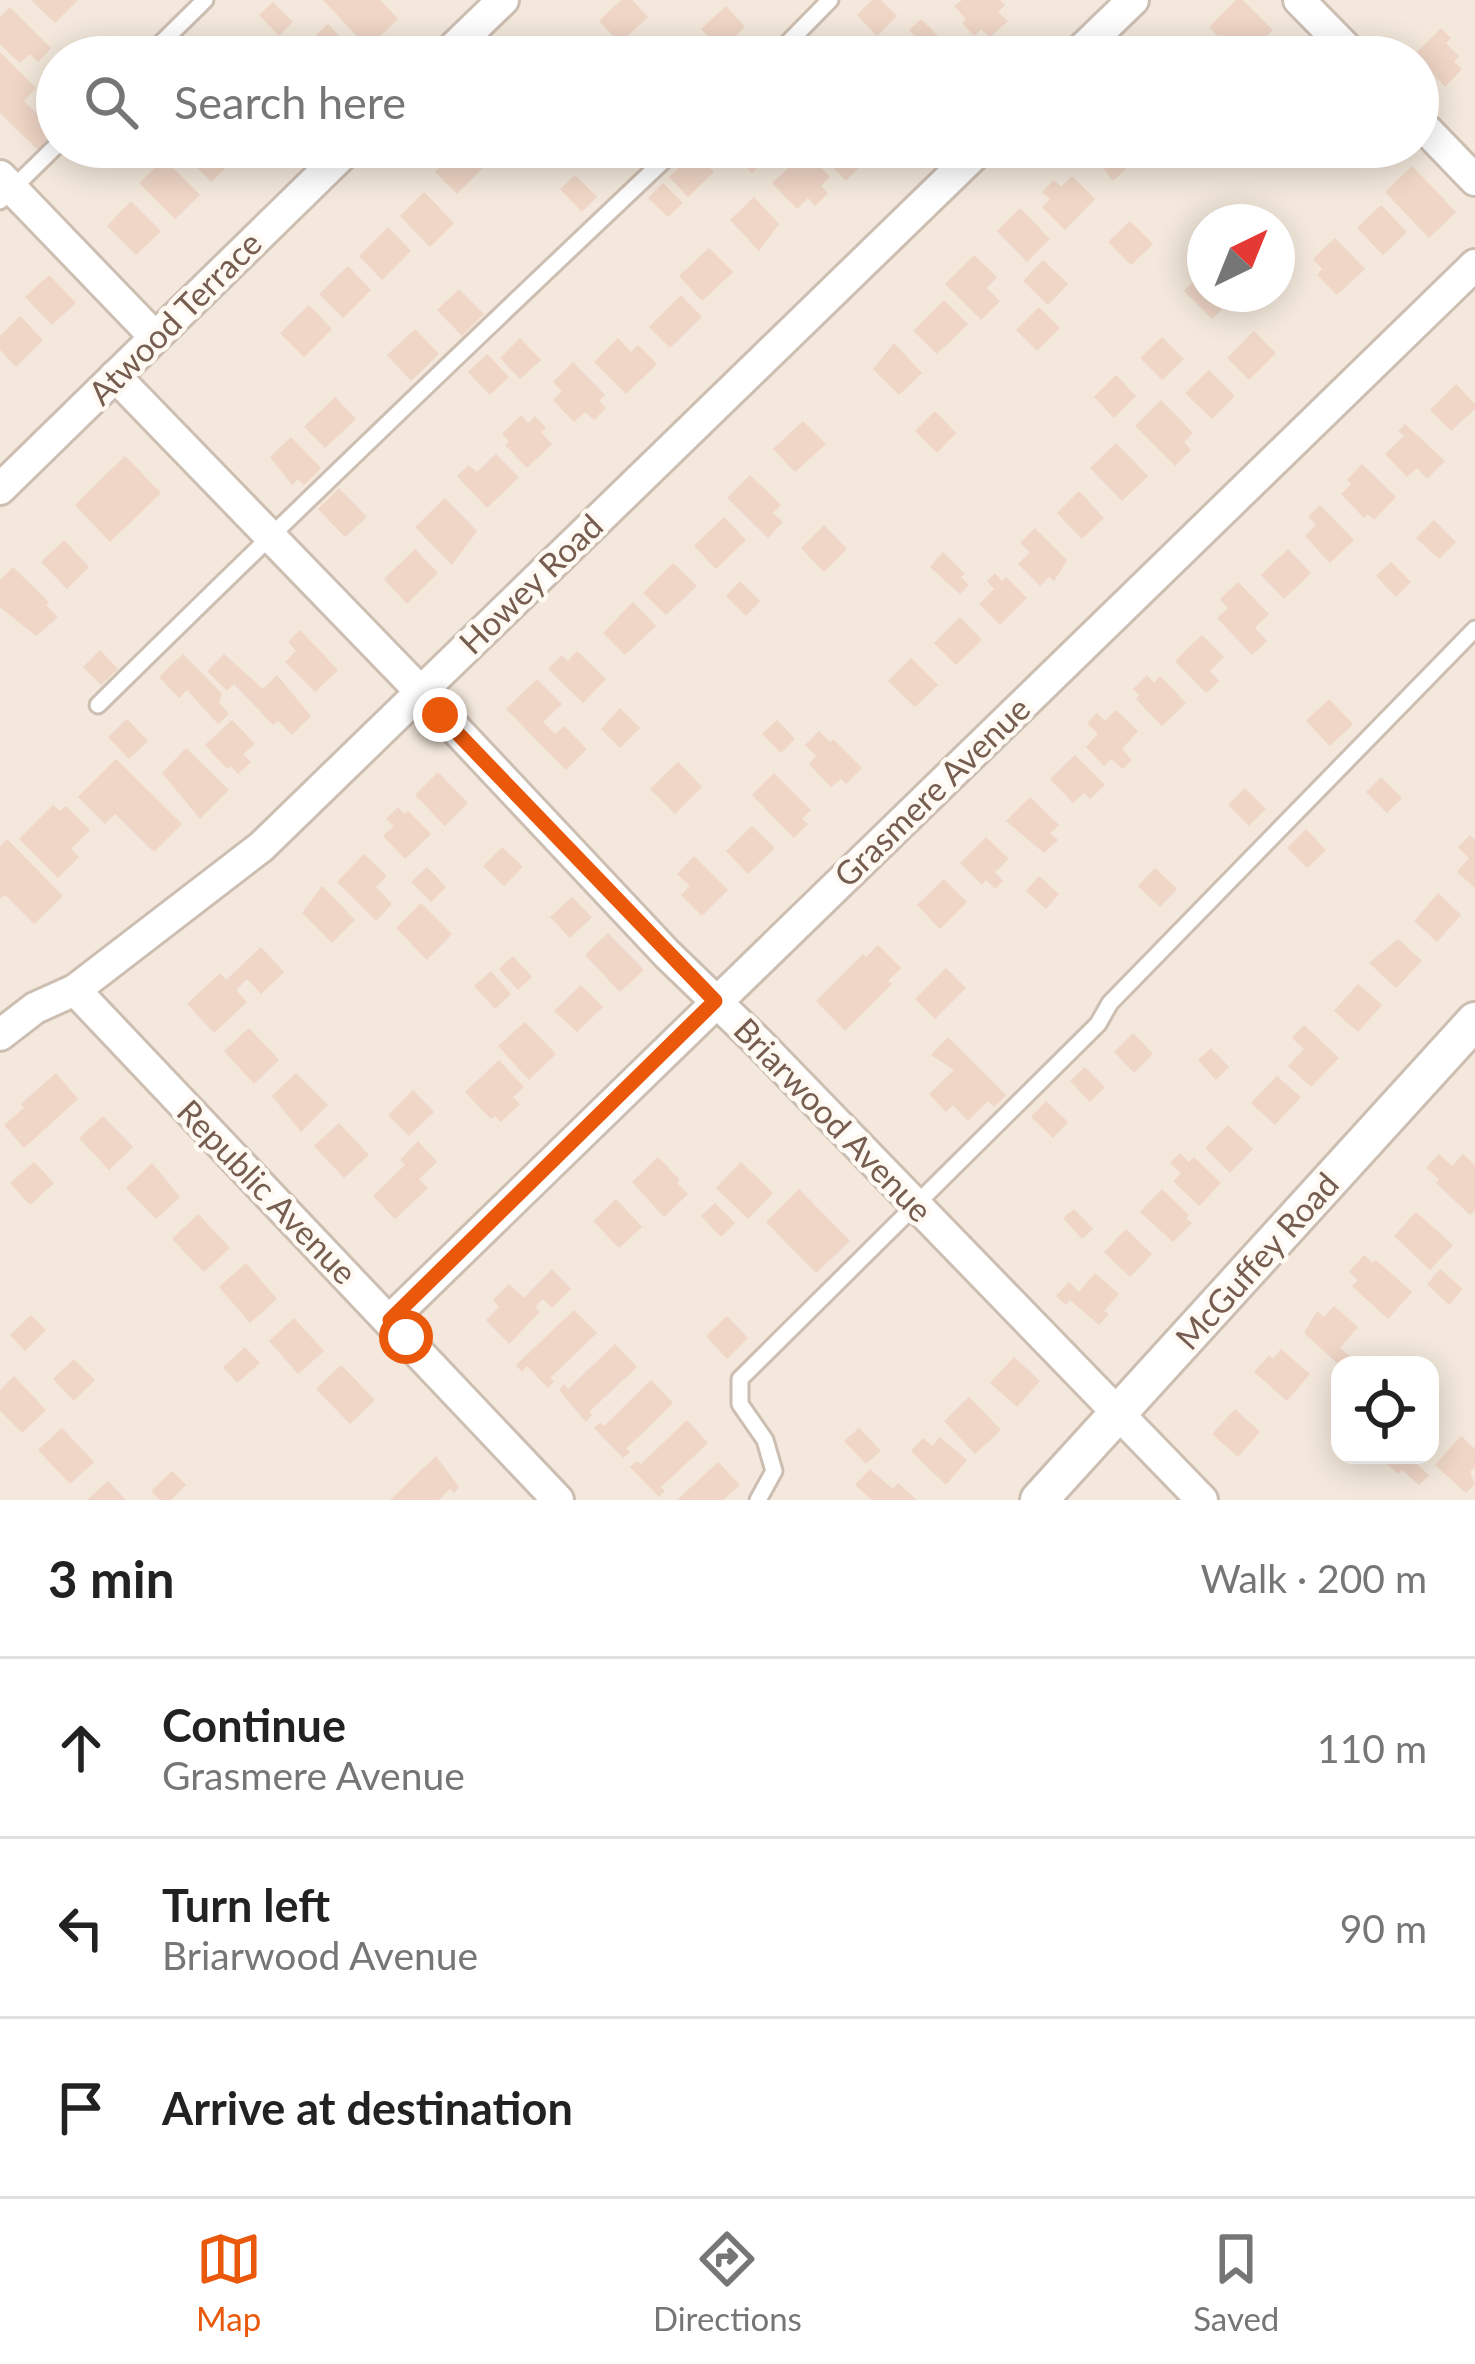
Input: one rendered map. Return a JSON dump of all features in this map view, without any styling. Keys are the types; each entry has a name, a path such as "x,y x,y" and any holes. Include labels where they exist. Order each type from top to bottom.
{"street":[{"path":"466,36 503,0"},
{"path":"1096,36 1133,0"},
{"path":"1300,0 1335,36"},
{"path":"1439,143 1475,180"},
{"name":"Atwood Terrace","path":"0,488 328,168"},
{"name":"Howey Road","path":"0,1035 35,1008 74,990 261,847 960,168"},
{"path":"4,188 155,337"},
{"name":"Grasmere Avenue","path":"390,1320 1475,265"},
{"name":"Briarwood Avenue","path":"115,376 1202,1500"},
{"name":"Republic Avenue","path":"74,990 558,1500"},
{"name":"McGuffey Road","path":"1039,1500 1475,1022"}],"lane":[{"path":"168,36 205,0"},
{"path":"795,36 830,0"},
{"path":"4,188 36,162"},
{"path":"98,705 656,168"},
{"path":"758,1500 774,1471 765,1440 740,1404 740,1378 1098,1024 1110,1003 1475,629"}],"shaded area":[{"path":"0,0 1475,0 1475,1500 0,1500"}],"building":[{"path":"31,0 78,0 55,23"},
{"path":"323,0 380,0 398,19 380,36 357,36"},
{"path":"621,0 632,0 648,17 628,36 613,36 599,21"},
{"path":"872,0 881,0 897,16 877,36 857,15"},
{"path":"962,0 1000,0 1005,5 998,12 1008,21 991,36 981,29 974,36 954,6"},
{"path":"1236,0 1243,0 1273,30 1267,36 1218,36 1209,27"},
{"path":"273,2 293,22 279,36 259,15"},
{"path":"726,6 745,27 736,36 708,36 701,29"},
{"path":"10,7 39,36 36,60 30,54 20,63 0,44 0,17"},
{"path":"921,19 938,36 915,36 909,30"},
{"path":"328,24 339,36 315,36"},
{"path":"1441,28 1451,38 1446,43 1459,56 1454,62 1462,69 1445,87 1439,80 1439,36 1433,36"},
{"path":"0,52 36,88 24,101 36,113 36,148 0,113"},
{"path":"155,168 173,168 200,195 175,219 139,183"},
{"path":"198,168 226,168 211,182"},
{"path":"439,168 483,168 457,194 435,172"},
{"path":"678,168 714,172 688,197 669,177"},
{"path":"788,168 821,168 830,177 821,186 828,193 815,206 808,198 797,209 772,183"},
{"path":"834,168 858,168 846,181"},
{"path":"1103,168 1127,168 1113,181"},
{"path":"1414,168 1456,212 1429,238 1385,192"},
{"path":"575,175 597,197 582,212 560,189"},
{"path":"1072,176 1095,199 1065,230 1042,207 1050,199 1042,192 1054,180 1061,187"},
{"path":"663,183 683,203 668,217 648,198"},
{"path":"424,192 454,223 430,247 400,216"},
{"path":"754,197 779,224 759,251 730,220"},
{"path":"131,201 161,231 136,255 107,226"},
{"path":"1381,205 1407,232 1383,255 1357,228"},
{"path":"1020,208 1050,239 1027,262 997,231"},
{"path":"1130,221 1153,244 1131,265 1108,242"},
{"path":"388,227 411,251 382,280 359,256"},
{"path":"1335,238 1365,269 1337,295 1317,275 1322,269 1313,259"},
{"path":"709,248 733,272 702,301 679,276"},
{"path":"974,255 997,277 987,288 1000,301 981,320 945,284"},
{"path":"1043,260 1068,284 1048,305 1023,281"},
{"path":"348,266 371,290 343,318 319,294"},
{"path":"49,275 76,303 52,325 25,297"},
{"path":"459,289 484,314 462,336 437,310"},
{"path":"681,295 702,317 670,348 649,327"},
{"path":"944,300 968,324 937,354 913,331"},
{"path":"309,305 332,329 304,357 280,333"},
{"path":"1039,307 1060,328 1037,351 1016,330"},
{"path":"20,316 43,340 16,367 0,350 0,336"},
{"path":"415,329 439,354 411,381 387,355"},
{"path":"1254,331 1276,353 1249,380 1227,358"},
{"path":"1162,337 1184,359 1162,380 1140,358"},
{"path":"520,338 541,360 520,379 500,358"},
{"path":"618,338 631,352 638,345 657,364 626,394 594,362"},
{"path":"894,343 922,373 899,395 873,369"},
{"path":"487,354 509,377 490,395 468,372"},
{"path":"573,362 605,395 599,401 606,408 594,420 585,412 574,422 553,400 562,391 553,382"},
{"path":"1209,370 1235,396 1212,419 1185,393"},
{"path":"1116,375 1136,396 1114,418 1094,397"},
{"path":"1456,384 1475,409 1451,431 1430,410"},
{"path":"335,397 356,419 325,448 304,427"},
{"path":"1161,400 1193,433 1184,442 1191,450 1175,466 1135,426"},
{"path":"935,411 956,433 937,453 915,431"},
{"path":"521,415 528,423 535,416 552,444 527,468 505,445 509,442 502,434"},
{"path":"803,421 826,444 795,472 773,449"},
{"path":"1405,424 1445,461 1427,479 1417,468 1407,477 1385,454 1404,436 1398,431"},
{"path":"291,437 321,468 304,485 298,479 292,485 270,457"},
{"path":"1116,443 1148,476 1122,501 1090,468"},
{"path":"496,454 519,477 487,508 457,476 469,465 477,472"},
{"path":"125,456 161,493 110,542 75,505"},
{"path":"1362,464 1396,497 1374,520 1367,514 1364,518 1341,494"},
{"path":"750,475 781,505 773,513 783,522 768,538 727,498"},
{"path":"339,488 367,517 345,537 318,509"},
{"path":"1079,491 1104,518 1082,539 1057,513"},
{"path":"445,498 477,531 452,565 415,527"},
{"path":"1320,505 1354,540 1330,563 1305,536 1316,525 1308,517"},
{"path":"724,517 746,540 716,569 694,546"},
{"path":"1434,520 1456,542 1439,559 1416,538"},
{"path":"824,525 847,549 824,572 801,548"},
{"path":"1035,528 1067,560 1054,581 1049,577 1040,586 1018,564 1030,552 1020,543"},
{"path":"64,540 89,567 67,589 41,562"},
{"path":"415,549 438,573 407,604 384,579"},
{"path":"1288,549 1311,573 1284,599 1261,575"},
{"path":"943,552 965,574 961,577 969,585 960,594 930,567"},
{"path":"1391,562 1411,582 1396,597 1376,576"},
{"path":"673,563 697,586 666,615 643,593"},
{"path":"13,567 58,617 36,636 0,607 0,580"},
{"path":"995,573 1002,581 1006,577 1027,598 1000,625 979,604 994,589 987,581"},
{"path":"740,581 760,601 746,616 726,596"},
{"path":"1238,582 1269,614 1255,628 1267,641 1252,655 1217,618 1228,608 1220,599"},
{"path":"633,602 656,626 625,655 603,633"},
{"path":"960,617 982,640 956,665 934,643"},
{"path":"300,630 338,670 315,692 285,662 296,651 288,642"},
{"path":"1202,635 1224,657 1210,671 1219,681 1206,693 1175,661"},
{"path":"100,650 118,669 101,685 83,667"},
{"path":"577,651 606,679 583,703 548,669 562,655 568,661"},
{"path":"183,654 222,694 219,703 229,714 218,724 187,690 179,698 159,677"},
{"path":"224,654 263,689 277,675 311,716 292,735 278,721 273,725 234,684 227,691 207,671"},
{"path":"911,658 938,685 915,707 888,681"},
{"path":"1147,675 1154,683 1160,676 1186,703 1162,726 1136,699 1139,695 1133,689"},
{"path":"537,679 562,704 543,722 555,734 564,726 587,749 566,770 506,709"},
{"path":"1329,699 1353,724 1330,746 1306,721"},
{"path":"620,708 640,728 620,748 601,729"},
{"path":"1116,710 1138,731 1122,749 1132,760 1123,769 1111,759 1104,766 1086,747 1098,734 1087,723 1097,713 1105,721"},
{"path":"127,719 148,741 129,759 108,737"},
{"path":"232,720 255,744 243,754 251,762 238,774 205,745"},
{"path":"777,720 795,739 781,753 762,734"},
{"path":"819,731 862,768 846,784 841,779 831,787 809,764 816,756 805,745"},
{"path":"186,748 229,790 200,819 162,773"},
{"path":"1075,755 1105,785 1090,799 1084,793 1073,803 1050,779"},
{"path":"116,759 182,824 154,852 115,814 105,824 78,797"},
{"path":"678,762 702,787 675,814 650,789"},
{"path":"438,772 468,803 445,826 415,795"},
{"path":"774,773 811,810 802,819 808,824 794,838 752,795"},
{"path":"1381,777 1402,798 1387,813 1366,792"},
{"path":"1245,788 1266,809 1249,826 1228,805"},
{"path":"1030,797 1059,825 1050,833 1058,840 1044,853 1006,821"},
{"path":"53,805 60,811 66,806 90,830 71,849 79,857 58,878 19,839"},
{"path":"398,807 431,834 405,859 383,836 394,826 386,819"},
{"path":"752,826 775,848 748,874 726,851"},
{"path":"1306,829 1326,850 1307,868 1287,848"},
{"path":"1470,835 1475,840 1475,888 1457,872 1469,858 1458,847"},
{"path":"986,837 1009,859 995,872 1003,881 995,889 986,880 982,885 960,863"},
{"path":"7,839 63,896 34,924 5,895 0,899 0,846"},
{"path":"502,847 523,867 504,886 483,866"},
{"path":"364,854 387,876 376,887 392,904 376,921 337,882"},
{"path":"694,856 728,890 702,916 681,895 690,886 677,874"},
{"path":"427,867 446,887 431,902 411,882"},
{"path":"1155,868 1177,889 1160,907 1138,886"},
{"path":"1039,876 1059,894 1046,909 1026,891"},
{"path":"944,879 967,902 940,929 917,905"},
{"path":"322,886 355,920 332,943 302,913"},
{"path":"1438,893 1461,915 1437,942 1414,921"},
{"path":"572,897 592,917 570,938 550,917"},
{"path":"421,903 452,934 427,960 396,928"},
{"path":"608,933 644,970 620,992 585,955"},
{"path":"1398,939 1422,961 1396,988 1369,963"},
{"path":"878,945 901,968 888,981 892,984 845,1031 816,1001"},
{"path":"261,947 284,972 261,994 247,979 236,990 247,1002 214,1033 187,1004 220,973 226,980"},
{"path":"513,956 532,977 518,990 499,969"},
{"path":"946,968 966,988 935,1019 915,999"},
{"path":"491,971 511,994 495,1009 474,986"},
{"path":"1358,984 1382,1005 1358,1032 1334,1011"},
{"path":"581,985 603,1007 577,1032 554,1011"},
{"path":"525,1022 556,1054 529,1080 498,1046"},
{"path":"1304,1025 1339,1058 1311,1087 1288,1066 1304,1049 1292,1038"},
{"path":"249,1028 279,1060 254,1084 224,1051"},
{"path":"1133,1033 1153,1054 1134,1073 1114,1052"},
{"path":"948,1037 1006,1095 994,1107 988,1101 968,1121 953,1105 946,1112 929,1094 954,1070 931,1055"},
{"path":"1211,1048 1229,1067 1216,1080 1198,1060"},
{"path":"499,1060 524,1087 513,1097 520,1104 501,1122 495,1116 491,1119 465,1092"},
{"path":"1085,1067 1105,1087 1090,1102 1070,1081"},
{"path":"56,1073 78,1099 24,1148 4,1125"},
{"path":"296,1073 328,1105 301,1132 272,1096"},
{"path":"1277,1076 1301,1097 1275,1125 1251,1103"},
{"path":"413,1090 434,1112 409,1136 388,1115"},
{"path":"1046,1101 1068,1122 1053,1138 1031,1117"},
{"path":"103,1116 133,1147 109,1170 79,1138"},
{"path":"339,1123 369,1155 344,1178 314,1146"},
{"path":"1228,1125 1253,1149 1230,1173 1205,1148"},
{"path":"418,1141 437,1162 419,1179 428,1188 395,1219 373,1196 405,1165 400,1160"},
{"path":"1180,1153 1189,1162 1194,1157 1221,1183 1199,1206 1173,1181 1181,1173 1170,1163"},
{"path":"1439,1154 1452,1166 1463,1154 1475,1165 1475,1210 1470,1215 1426,1168"},
{"path":"658,1157 688,1194 664,1217 632,1182"},
{"path":"34,1162 54,1183 30,1205 10,1183"},
{"path":"741,1162 773,1193 748,1219 716,1188"},
{"path":"152,1163 180,1197 156,1219 126,1188"},
{"path":"799,1189 850,1241 816,1273 766,1222"},
{"path":"1162,1189 1192,1223 1173,1242 1140,1212"},
{"path":"616,1199 642,1227 619,1248 593,1221"},
{"path":"715,1203 735,1223 721,1237 701,1216"},
{"path":"1074,1209 1093,1229 1082,1239 1063,1218"},
{"path":"1416,1212 1453,1245 1430,1270 1394,1236"},
{"path":"198,1214 230,1248 204,1272 172,1239"},
{"path":"1126,1229 1152,1254 1130,1277 1104,1252"},
{"path":"1364,1255 1412,1292 1388,1319 1352,1286 1358,1280 1349,1272"},
{"path":"246,1263 277,1299 250,1323 219,1287"},
{"path":"552,1269 571,1289 552,1308 543,1299 535,1307 540,1312 509,1344 486,1320 499,1307 493,1300 509,1284 524,1298"},
{"path":"1440,1269 1463,1289 1449,1305 1427,1284"},
{"path":"1095,1273 1119,1294 1099,1325 1070,1300 1066,1305 1056,1296 1069,1282 1079,1292"},
{"path":"1334,1306 1358,1327 1340,1348 1350,1356 1331,1358 1304,1333 1317,1311 1324,1317"},
{"path":"574,1310 597,1333 550,1378 554,1381 548,1388 527,1366 522,1372 516,1365"},
{"path":"31,1315 46,1330 25,1351 10,1335"},
{"path":"727,1316 748,1338 727,1359 706,1336"},
{"path":"294,1318 324,1351 298,1374 269,1341"},
{"path":"615,1344 637,1367 589,1412 592,1415 586,1422 559,1390 564,1384 568,1389"},
{"path":"245,1347 260,1363 237,1383 223,1367"},
{"path":"1281,1349 1310,1374 1287,1401 1254,1372"},
{"path":"1014,1357 1040,1381 1017,1407 990,1383"},
{"path":"74,1359 95,1380 74,1401 53,1379"},
{"path":"341,1365 375,1400 350,1424 316,1389"},
{"path":"14,1376 46,1410 22,1433 0,1411 0,1390"},
{"path":"651,1380 673,1403 626,1449 630,1452 623,1458 594,1428 600,1423 604,1426"},
{"path":"969,1397 1001,1430 975,1454 944,1421"},
{"path":"1235,1409 1260,1432 1238,1457 1212,1434"},
{"path":"687,1420 708,1443 661,1487 665,1491 659,1497 630,1467 637,1461 641,1464"},
{"path":"62,1428 94,1462 70,1484 38,1450"},
{"path":"859,1428 881,1451 866,1464 844,1441"},
{"path":"1461,1436 1475,1449 1475,1467 1470,1472 1475,1484 1466,1493 1435,1465"},
{"path":"940,1437 967,1460 946,1485 911,1451 923,1438 932,1446"},
{"path":"436,1456 459,1487 454,1493 450,1489 439,1500 390,1500"},
{"path":"718,1462 740,1485 723,1500 677,1500"},
{"path":"1387,1464 1416,1464 1429,1475 1419,1485 1402,1470 1398,1474"},
{"path":"870,1469 893,1489 898,1483 917,1500 872,1500 855,1485"},
{"path":"172,1471 186,1485 171,1500 160,1500 151,1491"},
{"path":"108,1481 126,1500 87,1500"}],"route":[{"path":"406,1337 390,1320 715,1001 440,715"}]}
